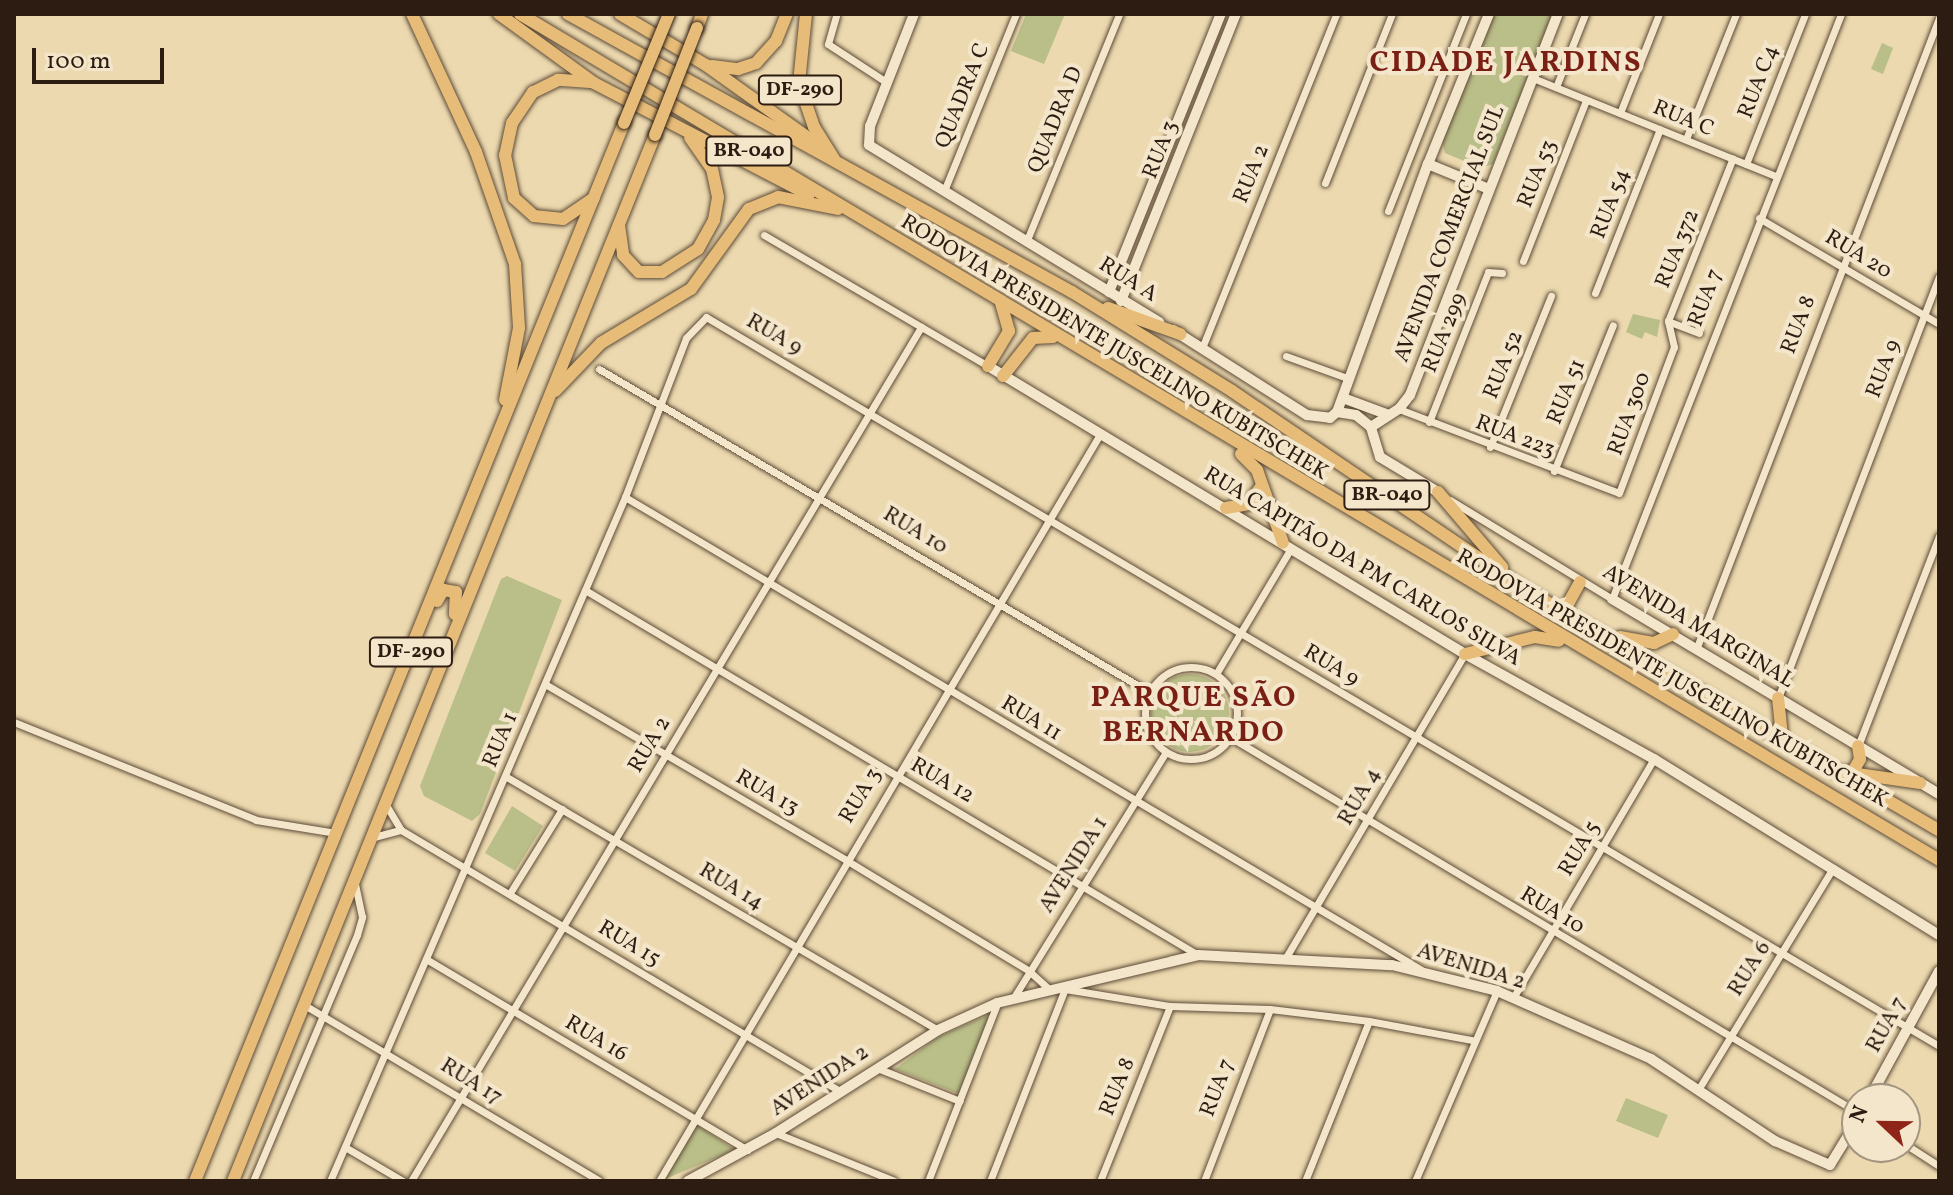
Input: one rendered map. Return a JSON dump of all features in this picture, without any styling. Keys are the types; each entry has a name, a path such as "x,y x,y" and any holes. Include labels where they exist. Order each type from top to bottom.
{"highway":[{"path":"412,14 476,152 515,264 519,328 498,432"},
{"path":"499,14 594,83 685,133 840,210"},
{"name":"RODOVIA PRESIDENTE JUSCELINO KUBITSCHEK","path":"520,14 840,210 1939,860"},
{"name":"RODOVIA PRESIDENTE JUSCELINO KUBITSCHEK","path":"568,14 1072,292 1232,391 1521,587 1846,772 1939,830"},
{"path":"620,14 706,65 834,159"},
{"name":"DF-290","path":"195,1181 669,14"},
{"name":"DF-290","path":"233,1181 387,807 702,14"},
{"name":"DF-290","path":"706,65 738,69 756,63 776,41 787,14"},
{"name":"DF-290","path":"806,14 799,83 814,127 834,159"},
{"path":"594,83 558,80 533,92 512,123 505,155 514,198 534,216 563,219 596,196"},
{"path":"619,218 623,255 639,272 662,272 698,249 714,220 717,188 706,160 685,133"},
{"name":"DF-290","path":"547,400 601,343 691,289 749,209 778,197 840,210"},
{"path":"1072,292 1180,334"},
{"path":"988,366 1009,331 1001,303"},
{"path":"1003,376 1033,338 1060,338"},
{"path":"1225,437 1257,470 1261,487 1287,546"},
{"path":"1226,508 1249,504 1261,487"},
{"path":"1438,492 1521,587"},
{"path":"1564,611 1580,582"},
{"path":"402,674 416,654 440,593 450,589 459,598 458,606 436,663 436,681"},
{"path":"1598,631 1654,643 1673,634"},
{"path":"1465,654 1535,637 1583,650"},
{"path":"1778,698 1782,737"},
{"path":"1846,772 1860,759 1858,746"},
{"path":"1846,772 1920,783"}],"street":[{"path":"836,16 828,44 886,82 914,14"},
{"name":"QUADRA C","path":"944,191 1016,14"},
{"name":"QUADRA D","path":"1027,240 1119,14"},
{"name":"RUA 3","path":"1109,292 1221,14"},
{"name":"RUA 3","path":"1121,301 1236,14"},
{"name":"RUA 2","path":"1202,348 1336,14"},
{"path":"1325,183 1392,14"},
{"path":"1388,211 1466,14"},
{"path":"1438,492 1380,457 1371,427 1356,415 1337,412 1428,164 1489,14"},
{"name":"AVENIDA COMERCIAL SUL","path":"1399,409 1410,395 1558,14"},
{"path":"1556,87 1585,14"},
{"path":"1620,113 1659,14"},
{"path":"1686,139 1736,14"},
{"name":"RUA C4","path":"1746,164 1805,14"},
{"name":"RUA 7","path":"1612,599 1841,14"},
{"name":"RUA 8","path":"1697,647 1841,266 1939,18"},
{"name":"RUA C","path":"1533,78 1776,176"},
{"name":"RUA A","path":"886,82 869,145 1307,415 1330,418 1337,412"},
{"path":"1188,100 1201,105"},
{"name":"RUA 53","path":"1523,261 1586,100"},
{"name":"RUA 54","path":"1595,293 1660,129"},
{"name":"RUA 372","path":"1699,333 1668,321 1733,158"},
{"path":"1428,164 1489,189"},
{"name":"RUA 20","path":"1759,218 1939,324"},
{"name":"RUA CAPITÃO DA PM CARLOS SILVA","path":"764,235 1226,508 1465,654 1654,759 1939,935"},
{"name":"RUA 299","path":"1429,422 1488,272 1502,273"},
{"name":"RUA 9","path":"1778,698 1939,277"},
{"name":"RUA 52","path":"1490,447 1551,296"},
{"name":"RUA 9","path":"706,317 870,411 1939,1046"},
{"name":"RUA 1","path":"330,1181 625,497 690,330 706,317"},
{"name":"RUA 300","path":"1619,493 1674,347 1668,321"},
{"name":"RUA 51","path":"1554,471 1613,325"},
{"name":"RUA 2","path":"411,1181 921,327"},
{"path":"1286,356 1347,378"},
{"name":"RUA 10","path":"599,369 662,402 1149,692"},
{"path":"1343,398 1386,414"},
{"path":"1371,427 1386,414 1399,409"},
{"name":"RUA 223","path":"1399,409 1490,447 1619,493"},
{"name":"RUA 3","path":"659,1181 1100,434"},
{"name":"AVENIDA MARGINAL","path":"1438,492 1580,582 1697,647 1939,794"},
{"name":"RUA 11","path":"625,497 1134,802 1420,969"},
{"path":"1858,746 1939,536"},
{"path":"1216,674 1287,546"},
{"name":"RUA 12","path":"585,590 718,666 896,776 1083,884 1198,955"},
{"name":"RUA 4","path":"1285,959 1465,654"},
{"path":"1186,667 1216,674 1226,683 1237,709 1230,737 1209,756 1195,759 1166,752 1145,719 1149,692 1171,671 1186,667"},
{"name":"RUA 13","path":"545,684 846,860 1029,971 1048,988"},
{"path":"15,724 256,820 336,833"},
{"name":"RUA 10","path":"1230,737 1366,822 1841,1103"},
{"name":"AVENIDA 1","path":"1014,997 1166,752"},
{"name":"RUA 5","path":"1513,998 1654,759"},
{"name":"RUA 14","path":"505,776 938,1030"},
{"path":"374,837 401,830 387,807"},
{"path":"510,893 562,809"},
{"name":"RUA 15","path":"401,830 838,1090"},
{"name":"RUA 6","path":"1698,1090 1833,868"},
{"path":"253,1181 360,926 355,885"},
{"name":"AVENIDA 2","path":"1065,989 1198,955 1420,969 1497,991 1651,1059 1775,1141 1830,1165 1841,1147"},
{"name":"RUA 16","path":"426,959 748,1150"},
{"name":"RUA 7","path":"1878,1083 1939,971"},
{"name":"AVENIDA 2","path":"688,1181 748,1150 838,1090 938,1030 997,1003 1048,988 1170,1006 1270,1009 1369,1021 1472,1040"},
{"path":"990,1181 1065,989"},
{"path":"1415,1181 1472,1040 1497,991"},
{"path":"928,1181 997,1003"},
{"name":"RUA 17","path":"306,1006 387,1050 599,1181"},
{"name":"RUA 8","path":"1100,1181 1170,1006"},
{"name":"RUA 7","path":"1204,1181 1270,1009"},
{"path":"1305,1181 1369,1021"},
{"path":"875,1068 960,1101"},
{"path":"776,1133 894,1181"},
{"path":"345,1147 403,1181"},
{"path":"1921,1154 1939,1166"}],"green space":[{"path":"1026,14 1065,14 1044,64 1011,51"},
{"path":"1494,14 1553,14 1493,164 1481,168 1445,153 1442,141"},
{"path":"1882,43 1893,48 1883,74 1871,69"},
{"path":"1633,314 1660,320 1657,337 1645,332 1642,339 1626,332"},
{"path":"507,576 562,600 480,814 472,821 424,796 420,786 501,579"},
{"path":"1182,674 1198,674 1212,680 1223,691 1229,713 1223,735 1212,746 1198,752 1182,752 1168,746 1157,735 1151,721 1151,705 1157,691 1168,680"},
{"path":"512,806 543,826 515,871 485,853"},
{"path":"986,1016 989,1020 963,1091 957,1093 895,1069 938,1037"},
{"path":"1626,1098 1668,1115 1658,1138 1616,1121"},
{"path":"695,1124 735,1150 660,1181"}],"district":[{"name":"CIDADE JARDINS","path":"1506,63"},
{"name":"PARQUE SÃO BERNARDO","path":"1194,715"}]}
